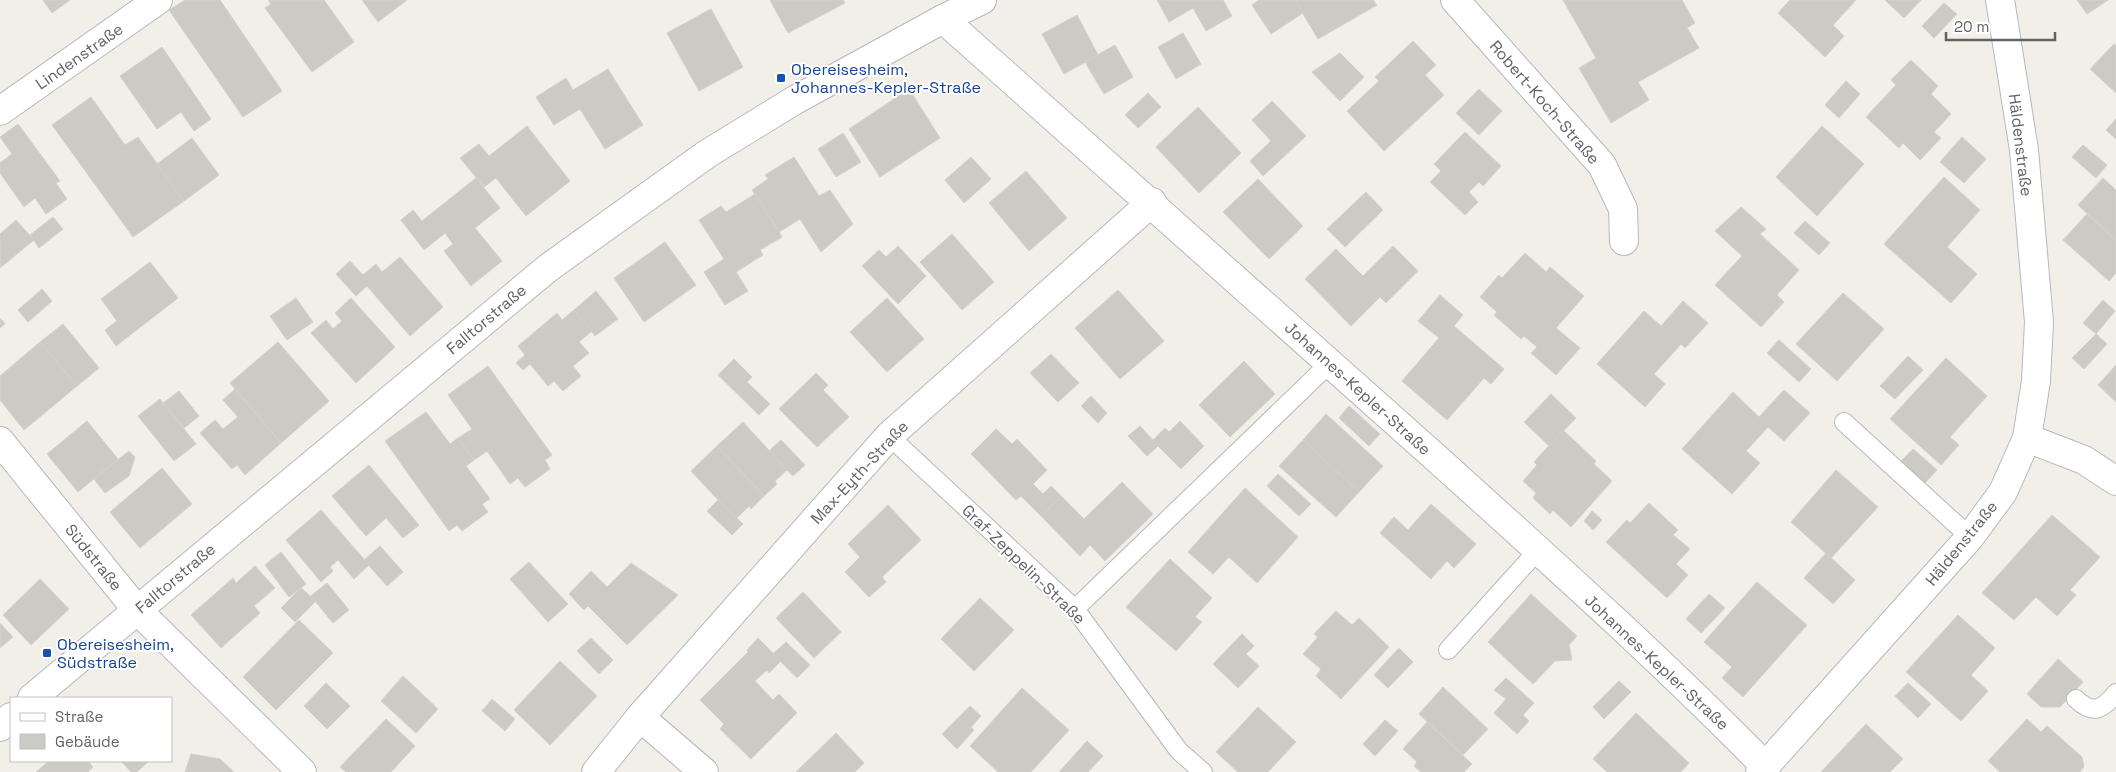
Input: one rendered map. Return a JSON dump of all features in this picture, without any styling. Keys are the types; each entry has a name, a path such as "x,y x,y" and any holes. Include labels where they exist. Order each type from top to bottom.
{"street":[{"name":"Lindenstraße","path":"0,111 158,0"},
{"name":"Falltorstraße","path":"33,697 548,268 707,154 795,100 943,19 982,0"},
{"name":"Robert-Koch-Straße","path":"1455,0 1602,165 1623,209 1624,241"},
{"name":"Häldenstraße","path":"1766,770 1970,537 2003,492 2027,438 2036,381 2039,322 2024,150 2000,0"},
{"name":"Johannes-Kepler-Straße","path":"943,19 1152,202 1538,550 1718,718 1766,770"},
{"name":"Max-Eyth-Straße","path":"596,772 640,717 889,436 1152,202"},
{"path":"2027,438 2084,460 2116,481"},
{"name":"Südstraße","path":"0,440 137,610 302,772"},
{"path":"640,717 704,772"},
{"path":"0,727 10,718"}],"lane":[{"path":"1075,609 1331,362"},
{"path":"1844,422 1970,537"},
{"name":"Graf-Zeppelin-Straße","path":"889,436 1075,609 1179,751 1203,772"},
{"path":"1448,650 1538,550"},
{"path":"2076,699 2085,708 2096,709 2108,703 2116,694"}],"building":[{"path":"43,0 70,0 52,13"},
{"path":"185,0 220,0 282,91 243,117 169,10"},
{"path":"268,0 324,0 354,42 312,72 265,8 271,4"},
{"path":"362,0 407,0 378,22"},
{"path":"770,0 843,0 845,3 788,33"},
{"path":"1157,0 1223,0 1232,16 1206,31 1193,8 1169,22"},
{"path":"1259,0 1295,0 1303,13 1271,34 1252,5"},
{"path":"1295,0 1373,0 1377,5 1318,39"},
{"path":"1563,0 1682,0 1695,23 1687,28 1699,48 1638,82 1649,100 1611,123 1579,68 1596,58"},
{"path":"1790,0 1856,0 1833,25 1844,36 1825,57 1778,13"},
{"path":"1885,0 1921,0 1904,18"},
{"path":"2077,0 2108,0 2087,14"},
{"path":"1944,3 1957,14 1934,38 1922,26"},
{"path":"711,9 743,67 699,91 667,33"},
{"path":"1077,15 1098,55 1064,74 1042,34"},
{"path":"1183,33 1201,64 1176,79 1158,47"},
{"path":"1413,41 1436,65 1425,75 1444,95 1384,151 1347,111 1379,81 1375,77"},
{"path":"2114,44 2116,46 2116,93 2090,69"},
{"path":"1115,45 1133,77 1104,94 1085,62"},
{"path":"162,47 211,119 194,131 181,112 157,129 120,76"},
{"path":"1340,53 1364,77 1340,101 1312,72"},
{"path":"1911,60 1938,86 1931,94 1951,114 1934,132 1941,138 1920,160 1903,143 1899,148 1866,117 1896,85 1891,80"},
{"path":"608,69 643,125 605,149 580,109 554,125 536,97 566,78 573,90"},
{"path":"1846,81 1860,94 1839,118 1825,105"},
{"path":"909,89 940,138 880,177 849,129"},
{"path":"1479,89 1502,111 1479,135 1456,113"},
{"path":"1148,93 1161,107 1138,128 1125,115"},
{"path":"91,97 125,145 138,137 184,201 133,237 52,125"},
{"path":"1272,101 1306,136 1263,176 1250,161 1271,141 1252,120"},
{"path":"1198,107 1241,153 1199,193 1156,147"},
{"path":"2116,119 2116,139 2106,130"},
{"path":"18,124 60,181 56,183 67,199 46,214 35,198 24,207 0,173 0,163 12,154 0,137"},
{"path":"527,126 570,181 526,216 496,178 484,187 460,158 479,144 489,156"},
{"path":"1822,126 1864,164 1817,216 1776,177"},
{"path":"1465,132 1501,166 1483,186 1479,182 1469,192 1478,202 1465,215 1430,182 1441,171 1434,164"},
{"path":"843,133 861,162 836,177 818,149"},
{"path":"1962,137 1986,159 1964,183 1940,162"},
{"path":"192,138 219,175 184,201 157,164"},
{"path":"2083,145 2107,165 2096,178 2072,157"},
{"path":"794,157 819,196 830,190 853,224 821,252 800,219 779,232 752,190 768,179 765,175"},
{"path":"971,157 991,179 964,203 945,180"},
{"path":"1026,171 1067,218 1029,251 989,203"},
{"path":"1944,177 1980,210 1947,247 1977,274 1951,303 1884,244"},
{"path":"476,178 500,208 475,228 502,261 471,286 444,251 453,244 445,233 424,250 401,220 413,210 422,221"},
{"path":"2103,178 2116,190 2116,240 2078,205"},
{"path":"1258,179 1303,226 1269,259 1223,212"},
{"path":"1366,192 1383,210 1345,247 1327,229"},
{"path":"755,194 782,237 760,250 763,255 736,272 748,291 725,305 704,272 724,259 699,220 721,206 726,212"},
{"path":"1741,207 1766,229 1760,234 1799,270 1777,295 1784,302 1761,327 1715,285 1742,256 1715,231"},
{"path":"2087,214 2116,240 2116,273 2109,281 2063,240"},
{"path":"53,217 63,229 39,248 30,235"},
{"path":"16,220 34,240 0,268 0,234"},
{"path":"1805,221 1830,243 1819,255 1794,233"},
{"path":"952,234 994,282 962,310 920,262"},
{"path":"665,242 696,285 644,322 614,278"},
{"path":"898,246 926,276 898,304 862,266 879,250 886,257"},
{"path":"1393,246 1418,271 1386,303 1380,297 1351,326 1305,279 1336,249 1363,276"},
{"path":"1525,253 1546,272 1550,267 1584,296 1556,328 1580,348 1556,375 1531,353 1537,347 1524,336 1521,339 1494,315 1497,312 1480,297 1499,275 1502,278"},
{"path":"400,257 443,307 410,336 367,286 356,296 336,274 350,261 363,275 376,264 382,272"},
{"path":"150,262 178,298 116,346 105,330 117,321 101,299"},
{"path":"42,289 52,301 28,322 18,310"},
{"path":"1118,290 1164,341 1120,379 1075,328"},
{"path":"596,291 618,319 595,336 574,310"},
{"path":"1843,293 1884,329 1837,381 1796,344"},
{"path":"1440,295 1463,315 1454,326 1504,369 1491,384 1484,378 1447,420 1402,381 1439,338 1418,321"},
{"path":"296,298 313,322 287,340 270,316"},
{"path":"351,298 395,347 356,383 311,333 326,320 333,329 342,321 335,313"},
{"path":"887,298 924,339 887,372 850,332"},
{"path":"2103,300 2115,311 2096,334 2083,323"},
{"path":"1683,301 1708,323 1685,348 1681,344 1654,374 1665,384 1645,407 1597,364 1644,311 1661,326"},
{"path":"574,310 592,331 579,342 589,353 573,366 581,376 563,391 554,381 548,386 530,364 523,370 516,363 525,355 518,346 557,313 562,320"},
{"path":"0,318 5,324 0,328"},
{"path":"63,324 99,368 77,386 40,342"},
{"path":"2096,334 2107,344 2084,369 2072,358"},
{"path":"1779,340 1811,369 1799,382 1767,353"},
{"path":"40,342 77,386 24,430 0,400 0,376"},
{"path":"278,342 329,401 281,443 230,383"},
{"path":"1051,354 1079,383 1058,402 1030,373"},
{"path":"1908,356 1923,370 1895,399 1880,386"},
{"path":"1946,358 1987,396 1950,437 1959,445 1941,465 1890,419"},
{"path":"734,359 752,377 747,382 770,404 759,415 718,375"},
{"path":"1244,361 1275,394 1230,437 1199,405"},
{"path":"2116,365 2116,402 2098,385"},
{"path":"488,366 552,455 545,460 550,469 525,487 518,478 510,484 487,451 474,460 458,438 472,429 448,395"},
{"path":"816,373 828,385 823,390 849,417 817,447 779,409"},
{"path":"235,389 281,443 245,475 237,465 232,469 200,433 215,420 223,429 238,417 223,400"},
{"path":"1784,390 1810,413 1784,441 1768,427 1746,451 1760,463 1732,494 1682,449 1733,392 1759,417"},
{"path":"179,391 199,416 184,428 163,403"},
{"path":"1551,394 1576,418 1549,446 1524,422"},
{"path":"1091,396 1107,413 1098,423 1081,406"},
{"path":"160,399 196,444 174,461 138,416"},
{"path":"1349,406 1380,434 1369,446 1339,418"},
{"path":"426,412 450,444 458,438 474,460 466,466 490,499 482,504 488,512 462,531 457,525 449,531 385,441"},
{"path":"1326,414 1383,466 1359,492 1303,440"},
{"path":"87,421 118,459 78,492 47,454"},
{"path":"1180,421 1204,446 1181,469 1158,446 1147,456 1128,436 1140,426 1153,440 1165,428 1169,432"},
{"path":"743,422 787,470 775,481 777,484 764,496 717,446"},
{"path":"996,429 1012,444 1017,439 1047,470 1033,484 1043,494 1051,486 1061,496 1041,516 1021,496 1016,500 971,454"},
{"path":"1563,430 1596,461 1594,464 1612,481 1571,527 1553,510 1550,514 1533,498 1536,493 1523,481 1537,465 1534,462"},
{"path":"781,440 805,465 793,476 769,451"},
{"path":"1303,440 1359,492 1336,517 1279,466"},
{"path":"717,446 764,496 751,509 749,506 736,519 691,471"},
{"path":"1913,449 1937,470 1925,483 1901,461"},
{"path":"129,451 135,457 129,476 105,493 94,479"},
{"path":"369,465 419,525 403,538 386,518 366,536 332,496"},
{"path":"162,468 192,504 140,548 110,512"},
{"path":"1836,470 1878,507 1831,558 1791,522"},
{"path":"1278,474 1311,504 1299,516 1267,486"},
{"path":"1122,482 1153,514 1105,561 1090,545 1080,556 1041,516 1061,496 1084,519"},
{"path":"1245,488 1298,537 1257,583 1229,557 1213,574 1188,552"},
{"path":"718,500 743,524 732,535 707,511"},
{"path":"1649,503 1678,530 1673,535 1690,549 1676,564 1688,575 1667,598 1606,542 1627,520 1630,523"},
{"path":"1431,504 1476,544 1454,568 1447,561 1431,579 1380,533 1394,517 1408,530"},
{"path":"888,505 921,540 882,577 886,582 869,597 845,572 860,557 848,544"},
{"path":"321,510 369,565 354,579 338,560 330,567 333,571 321,582 286,540"},
{"path":"1592,511 1602,520 1593,530 1584,521"},
{"path":"2052,515 2100,557 2070,590 2076,595 2057,616 2036,597 2014,620 1982,593"},
{"path":"380,546 403,572 387,586 364,560"},
{"path":"281,552 306,584 289,597 265,565"},
{"path":"1826,553 1855,580 1833,604 1804,578"},
{"path":"1170,559 1212,598 1195,617 1202,622 1176,651 1126,607"},
{"path":"529,562 568,604 548,622 510,579"},
{"path":"631,563 678,595 627,645 588,606 584,610 569,594 591,571 607,587"},
{"path":"255,566 275,588 254,606 260,613 221,648 191,615 233,578 236,583"},
{"path":"40,579 69,609 31,645 3,615"},
{"path":"1757,582 1807,625 1743,697 1722,678 1732,667 1704,642"},
{"path":"327,583 349,610 333,623 311,596"},
{"path":"301,588 316,601 295,622 281,608"},
{"path":"803,592 841,632 814,658 776,618"},
{"path":"1531,594 1577,636 1569,645 1572,660 1555,661 1533,684 1488,642"},
{"path":"1709,594 1725,608 1701,633 1686,619"},
{"path":"980,598 1014,630 974,671 941,639"},
{"path":"1336,611 1352,625 1359,618 1389,647 1341,699 1316,676 1321,669 1303,654 1318,637 1314,634"},
{"path":"1958,615 1995,648 1971,675 1988,691 1961,721 1906,672"},
{"path":"299,620 333,653 276,710 243,677"},
{"path":"0,623 13,637 0,648"},
{"path":"1242,634 1254,646 1246,654 1259,666 1238,688 1213,664"},
{"path":"591,638 613,660 599,674 577,651"},
{"path":"758,638 781,661 769,673 767,670 755,681 773,700 779,694 797,713 751,759 720,729 724,724 700,700 748,652 747,650"},
{"path":"786,642 810,665 797,678 773,654"},
{"path":"1399,648 1413,662 1388,688 1374,675"},
{"path":"2058,659 2083,682 2060,707 2041,707 2027,694"},
{"path":"560,661 597,696 550,745 514,710"},
{"path":"403,676 438,709 416,733 381,701"},
{"path":"1506,678 1534,703 1523,715 1529,721 1517,734 1494,713 1506,699 1494,690"},
{"path":"1619,681 1631,692 1604,719 1593,707"},
{"path":"326,683 350,706 327,729 304,706"},
{"path":"1908,683 1931,704 1918,718 1895,696"},
{"path":"1443,687 1488,729 1463,755 1419,714"},
{"path":"1022,688 1069,730 1031,772 998,772 970,746"},
{"path":"492,699 515,719 505,731 482,711"},
{"path":"970,706 981,716 971,727 974,730 957,749 942,734"},
{"path":"1258,707 1296,742 1268,772 1238,772 1216,752"},
{"path":"1636,713 1689,763 1681,772 1607,772 1593,759"},
{"path":"386,719 415,746 391,772 346,772 340,767"},
{"path":"2027,719 2041,732 2047,726 2082,757 2084,767 2080,772 2000,772 1988,761"},
{"path":"1385,720 1398,731 1375,756 1363,744"},
{"path":"1427,722 1472,764 1464,772 1421,772 1414,766 1417,762 1403,749"},
{"path":"1866,724 1903,759 1890,772 1821,772"},
{"path":"836,733 864,763 855,772 796,772"},
{"path":"1087,741 1103,756 1088,772 1059,772"},
{"path":"191,754 220,759 234,772 185,772"},
{"path":"48,762 89,762 93,767 88,772 36,772"},
{"path":"122,762 148,762 137,772 131,772"}],"place":[{"name":"Obereisesheim, Johannes-Kepler-Straße","path":"781,78"},
{"name":"Obereisesheim, Südstraße","path":"47,653"}]}
